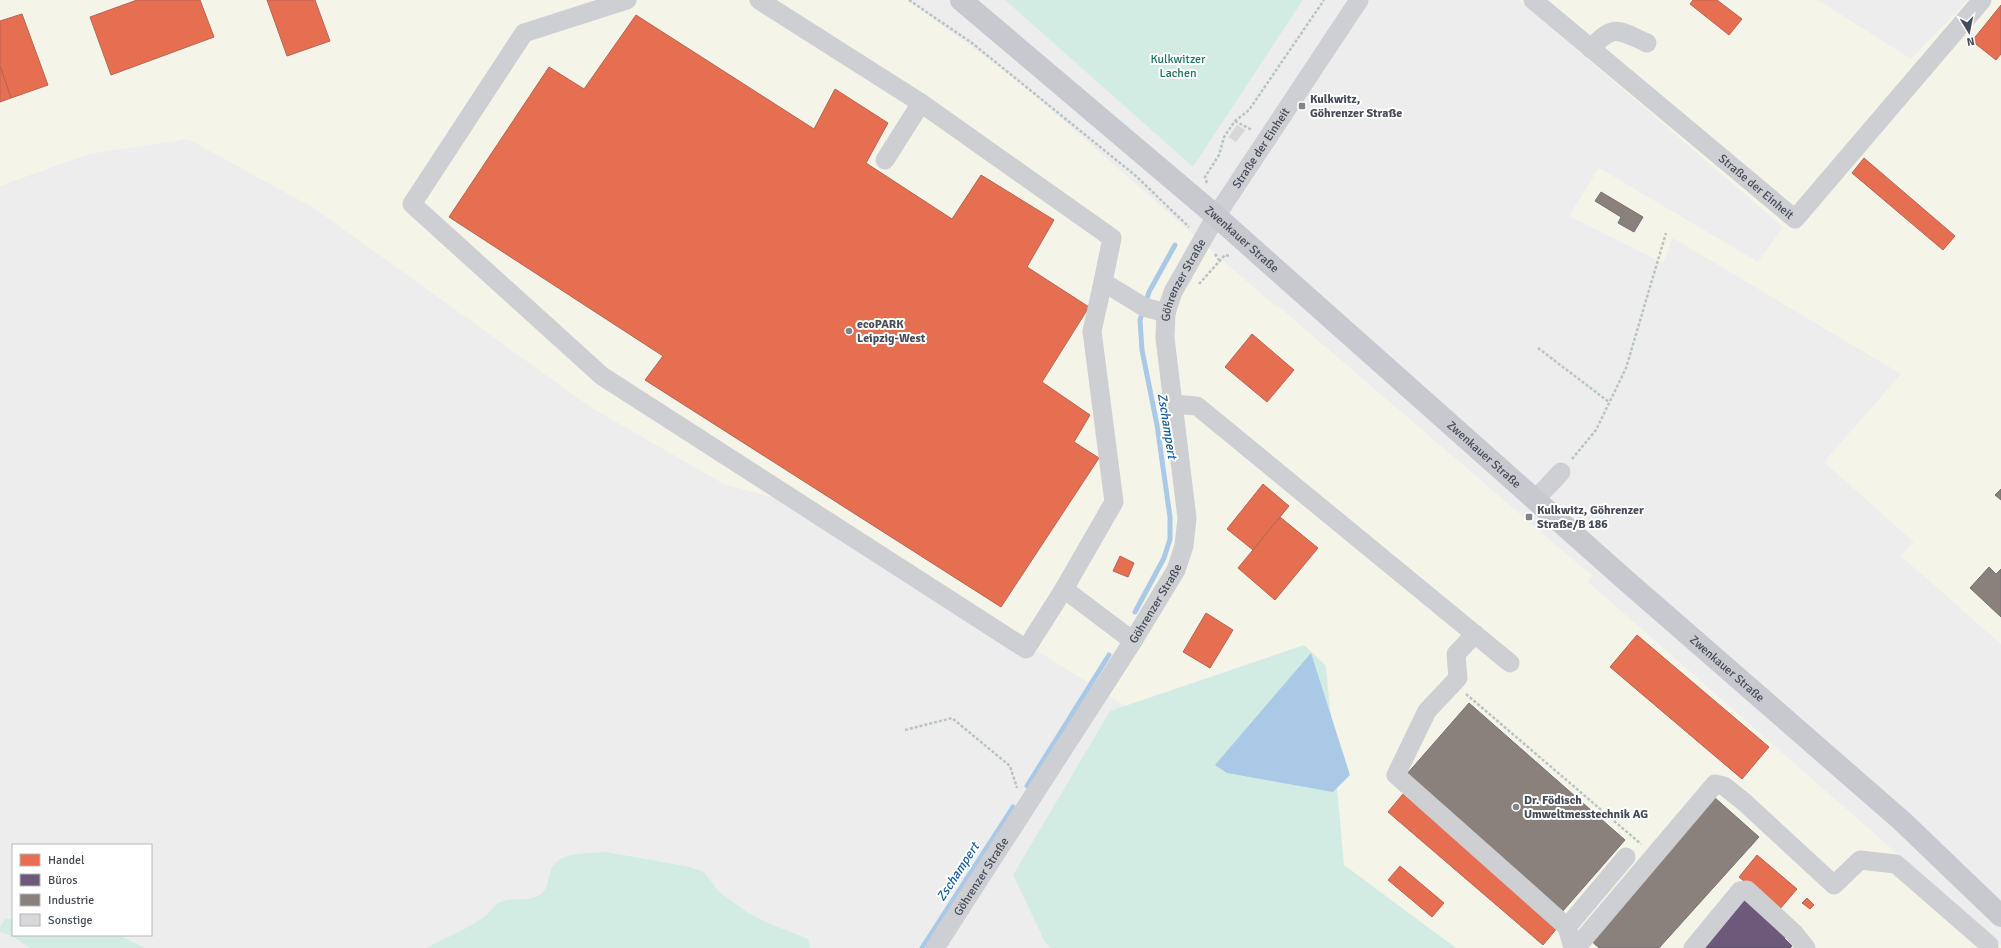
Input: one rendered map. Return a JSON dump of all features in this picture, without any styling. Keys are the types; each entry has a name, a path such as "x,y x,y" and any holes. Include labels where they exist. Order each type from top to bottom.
{"main road":[{"name":"Zwenkauer Straße","path":"961,0 1216,216 1535,500 1902,822 2001,914"}],"street":[{"path":"627,0 524,33 412,204 602,376 1026,649 1064,590 1114,502 1092,331 1112,238 921,103 759,0"},
{"name":"Straße der Einheit","path":"1216,216 1359,0"},
{"name":"Straße der Einheit","path":"1533,0 1795,220 1982,0"},
{"path":"1591,49 1605,33 1616,31 1647,44"},
{"path":"885,160 921,103"},
{"name":"Göhrenzer Straße","path":"935,948 1133,642 1176,570 1184,546 1187,518 1165,338 1166,313 1173,292 1216,216"},
{"path":"1103,282 1144,307 1166,313"},
{"path":"1172,404 1197,406 1510,663"},
{"path":"1535,500 1561,472"},
{"path":"1064,590 1133,642"},
{"path":"1474,634 1456,654 1458,678 1427,711 1396,775 1567,927 1575,948 1715,784 1724,786 1834,885 1860,860 1896,864 1992,943"},
{"path":"1567,927 1626,858"},
{"path":"1693,948 1740,891 1747,890 1794,933 1806,948"}],"path":[{"path":"909,0 972,43 1136,176 1174,211 1219,260"},
{"path":"1205,176 1219,156 1224,137 1236,121 1248,110 1324,0"},
{"path":"1236,121 1252,131 1258,128"},
{"path":"1561,472 1596,430 1626,368 1666,233"},
{"path":"1538,348 1610,402"},
{"path":"1453,683 1655,855"},
{"path":"905,730 952,718 1010,766 1017,790 1028,803"}],"shaded area":[{"path":"0,0 907,0 1017,80 1275,306 1278,306 1592,576 1588,582 2001,945 2001,948 1456,948 1127,707 876,550 782,500 724,484 592,408 314,208 188,139 89,154 0,186"},
{"path":"1519,0 1818,0 1911,59 1968,0 2001,0 2001,644 1901,556 1914,542 1824,462 1901,374 1673,238 1663,263 1569,216 1599,168 1758,262 1783,227"}],"green space":[{"name":"Kulkwitzer Lachen","path":"1005,0 1303,0 1193,167"},
{"path":"1304,645 1326,666 1344,865 1456,948 1050,948 1045,942 1013,875 1110,711"},
{"path":"606,852 690,867 704,872 718,891 747,912 768,923 808,939 810,948 426,948 478,921 502,901 529,899 540,895 546,888 553,866 559,860 582,853"},
{"path":"5,919 12,919 12,936 121,936 145,948 30,948 10,935 0,932 0,927"}],"water":[{"path":"1311,653 1350,775 1333,792 1227,773 1215,765"}],"building: Handel":[{"path":"137,0 200,0 214,37 111,75 90,17"},
{"path":"267,0 315,0 330,41 287,56"},
{"path":"1693,0 1717,0 1742,19 1729,35 1690,4"},
{"path":"2001,5 2001,54 1996,60 1972,41"},
{"path":"22,14 48,85 11,98 0,66 0,21"},
{"name":"ecoPARK Leipzig-West","path":"636,15 814,129 835,89 888,123 866,163 952,219 981,175 1054,220 1027,267 1089,307 1042,382 1090,415 1074,442 1099,458 1001,607 645,380 663,356 449,217 549,67 584,89"},
{"path":"0,66 11,98 0,102"},
{"path":"1864,158 1955,236 1943,250 1852,173"},
{"path":"1252,334 1294,370 1267,402 1225,367"},
{"path":"1263,484 1289,506 1253,550 1227,529"},
{"path":"1280,517 1318,548 1275,600 1238,568"},
{"path":"1120,556 1134,563 1128,577 1113,571"},
{"path":"1206,613 1233,630 1210,668 1183,652"},
{"path":"1637,635 1769,747 1742,779 1610,667"},
{"path":"1403,794 1558,927 1543,945 1388,812"},
{"path":"1757,855 1797,889 1779,910 1739,877"},
{"path":"1400,866 1444,903 1432,917 1388,880"},
{"path":"1807,898 1814,905 1810,909 1802,903"}],"building: Büros":[{"path":"1746,895 1788,933 1784,938 1792,946 1790,948 1698,948"}],"building: Industrie":[{"path":"1601,192 1643,217 1634,232 1618,223 1621,217 1595,201"},
{"path":"2001,489 2001,500 1995,495"},
{"path":"1989,567 1996,574 2001,569 2001,617 1970,588"},
{"name":"Dr. Födisch Umweltmesstechnik AG","path":"1469,703 1625,840 1562,912 1406,775"},
{"path":"1714,797 1759,837 1659,948 1599,948 1588,938"}],"building: Sonstige":[{"path":"1237,125 1245,130 1236,142 1229,137"}],"waterway":[{"name":"Zschampert","path":"1135,612 1164,558 1170,539 1170,517 1157,425 1142,350 1140,320 1149,292 1175,245"},
{"name":"Zschampert","path":"1027,786 1109,655"},
{"name":"Zschampert","path":"922,948 1013,807"}],"place":[{"name":"Kulkwitz, Göhrenzer Straße","path":"1302,106"},
{"name":"ecoPARK Leipzig-West","path":"849,331"},
{"name":"Kulkwitz, Göhrenzer Straße/B 186","path":"1529,517"},
{"name":"Dr. Födisch Umweltmesstechnik AG","path":"1516,807"}]}
